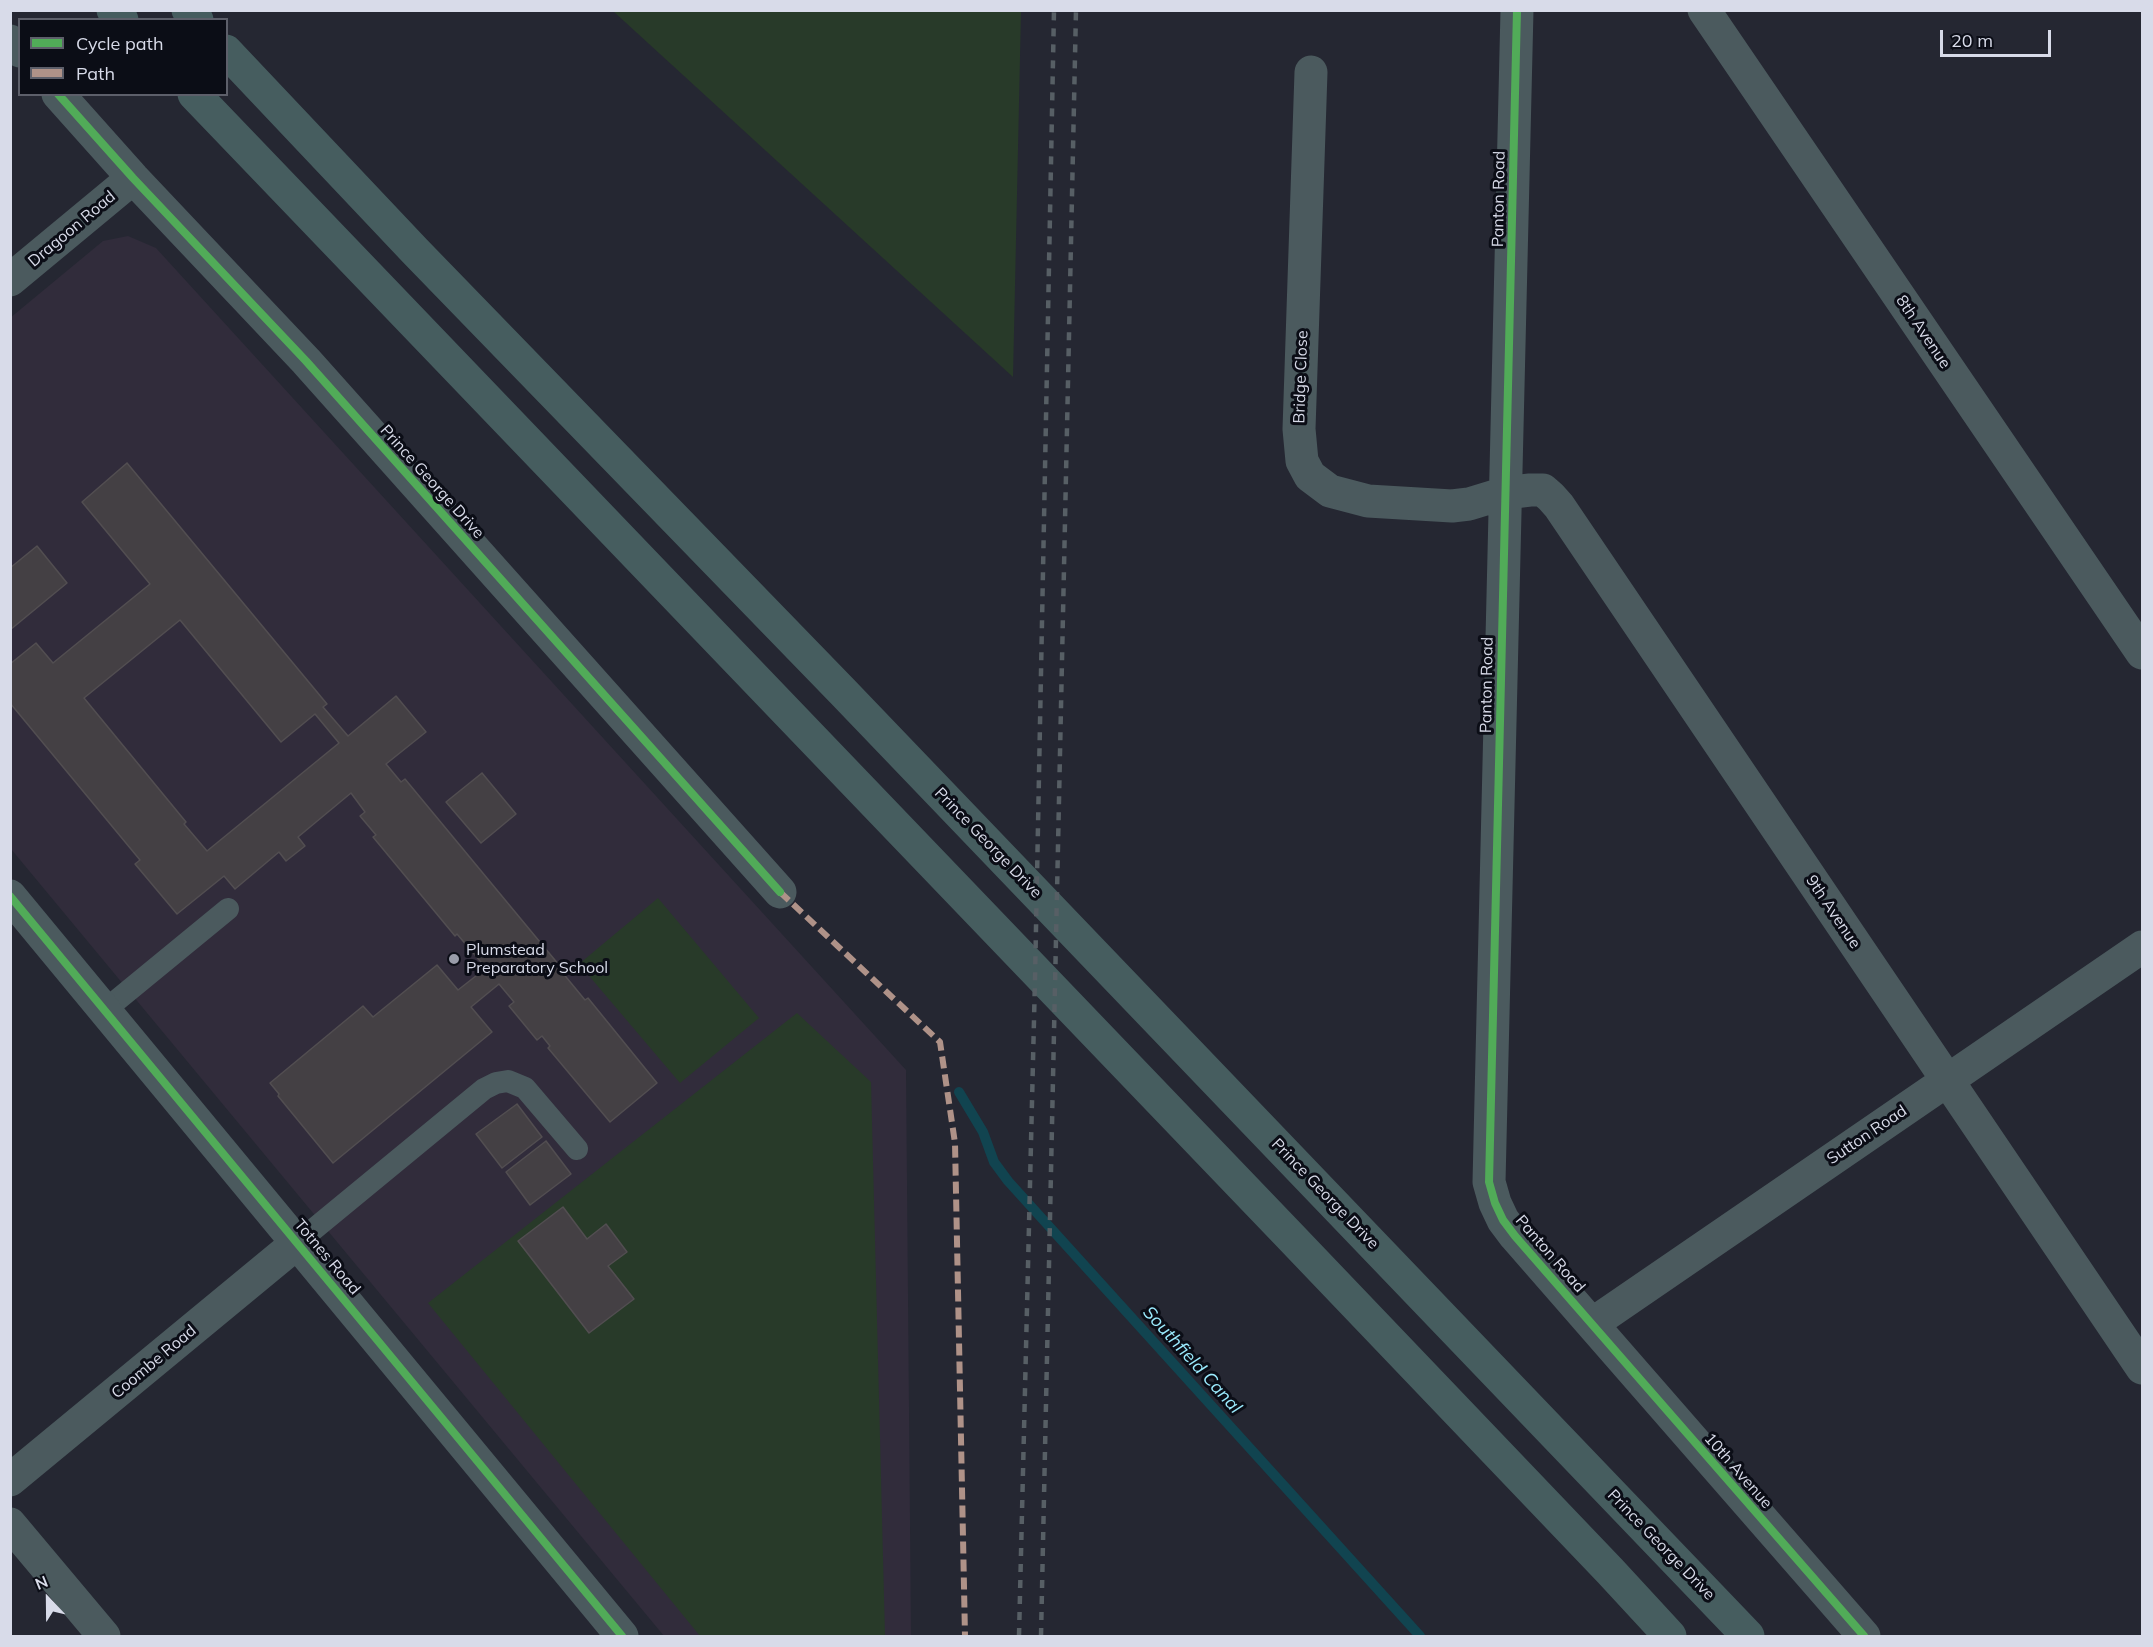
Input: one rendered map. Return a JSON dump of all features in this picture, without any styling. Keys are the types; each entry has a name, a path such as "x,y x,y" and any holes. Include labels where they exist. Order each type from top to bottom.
{"main road":[{"name":"Prince George Drive","path":"228,53 415,251 842,691 1748,1636"},
{"path":"196,96 1286,1232 1670,1636"}],"street":[{"name":"Panton Road","path":"1517,10 1490,1182 1495,1203 1503,1220 1592,1323"},
{"name":"8th Avenue","path":"1704,10 2142,653"},
{"name":"Bridge Close","path":"1311,72 1299,429 1302,461 1310,476 1330,491 1368,501 1452,506 1468,504 1505,493"},
{"name":"Prince George Drive","path":"60,96 133,178 306,361 780,892"},
{"name":"Dragoon Road","path":"10,280 133,178"},
{"name":"9th Avenue","path":"1505,493 1530,489 1543,490 1559,506 2142,1368"},
{"name":"Totnes Road","path":"10,896 622,1636"},
{"name":"Sutton Road","path":"1592,1323 2142,947"},
{"name":"Coombe Road","path":"10,1480 297,1243"},
{"name":"10th Avenue","path":"1592,1323 1864,1636"},
{"path":"10,1524 104,1636"}],"lane":[{"path":"105,1010 228,909"},
{"path":"297,1243 484,1089 496,1083 508,1081 525,1088 577,1149"}],"shaded area":[{"name":"Plumstead Preparatory School","path":"128,236 156,248 906,1070 911,1636 664,1636 11,849 10,318 103,241"}],"green space":[{"path":"613,11 1021,11 1013,377"},
{"path":"658,898 759,1018 680,1083 579,964"},
{"path":"797,1013 871,1082 885,1636 700,1636 428,1303"}],"building":[{"path":"127,463 327,704 323,707 348,736 396,696 426,732 386,764 401,782 405,779 559,965 557,966 585,1000 588,998 657,1083 610,1122 548,1048 550,1046 542,1036 537,1040 509,1006 514,1002 499,984 471,1007 492,1032 333,1163 270,1083 363,1006 373,1017 437,965 458,990 486,968 457,934 455,936 373,837 376,835 360,816 365,812 351,793 298,837 305,846 286,861 279,852 235,889 224,876 177,914 135,864 140,860 10,703 10,664 36,643 53,663 150,584 82,502","holes":["180,620 281,742 315,714 339,743 207,851 184,824 186,822 84,698"]},
{"path":"37,546 67,583 10,630 10,568"},
{"path":"482,773 516,814 481,843 446,802"},
{"path":"517,1104 542,1137 502,1168 476,1134"},
{"path":"546,1141 571,1174 530,1205 506,1172"},
{"path":"563,1207 587,1239 606,1224 627,1252 608,1266 634,1299 589,1333 518,1241"}],"waterway":[{"name":"Southfield Canal","path":"959,1092 983,1132 994,1162 1008,1181 1420,1636"}],"railway":[{"path":"1019,1636 1035,979 1054,10"},
{"path":"1041,1636 1076,10"}],"marked path":[{"path":"780,892 940,1042 955,1143 965,1636"}],"cycle path":[{"path":"1517,10 1489,1182 1503,1220 1515,1236 1864,1636"},
{"path":"60,96 133,178 306,361 780,892"},
{"path":"10,896 622,1636"}],"place":[{"name":"Plumstead Preparatory School","path":"454,959"}]}
